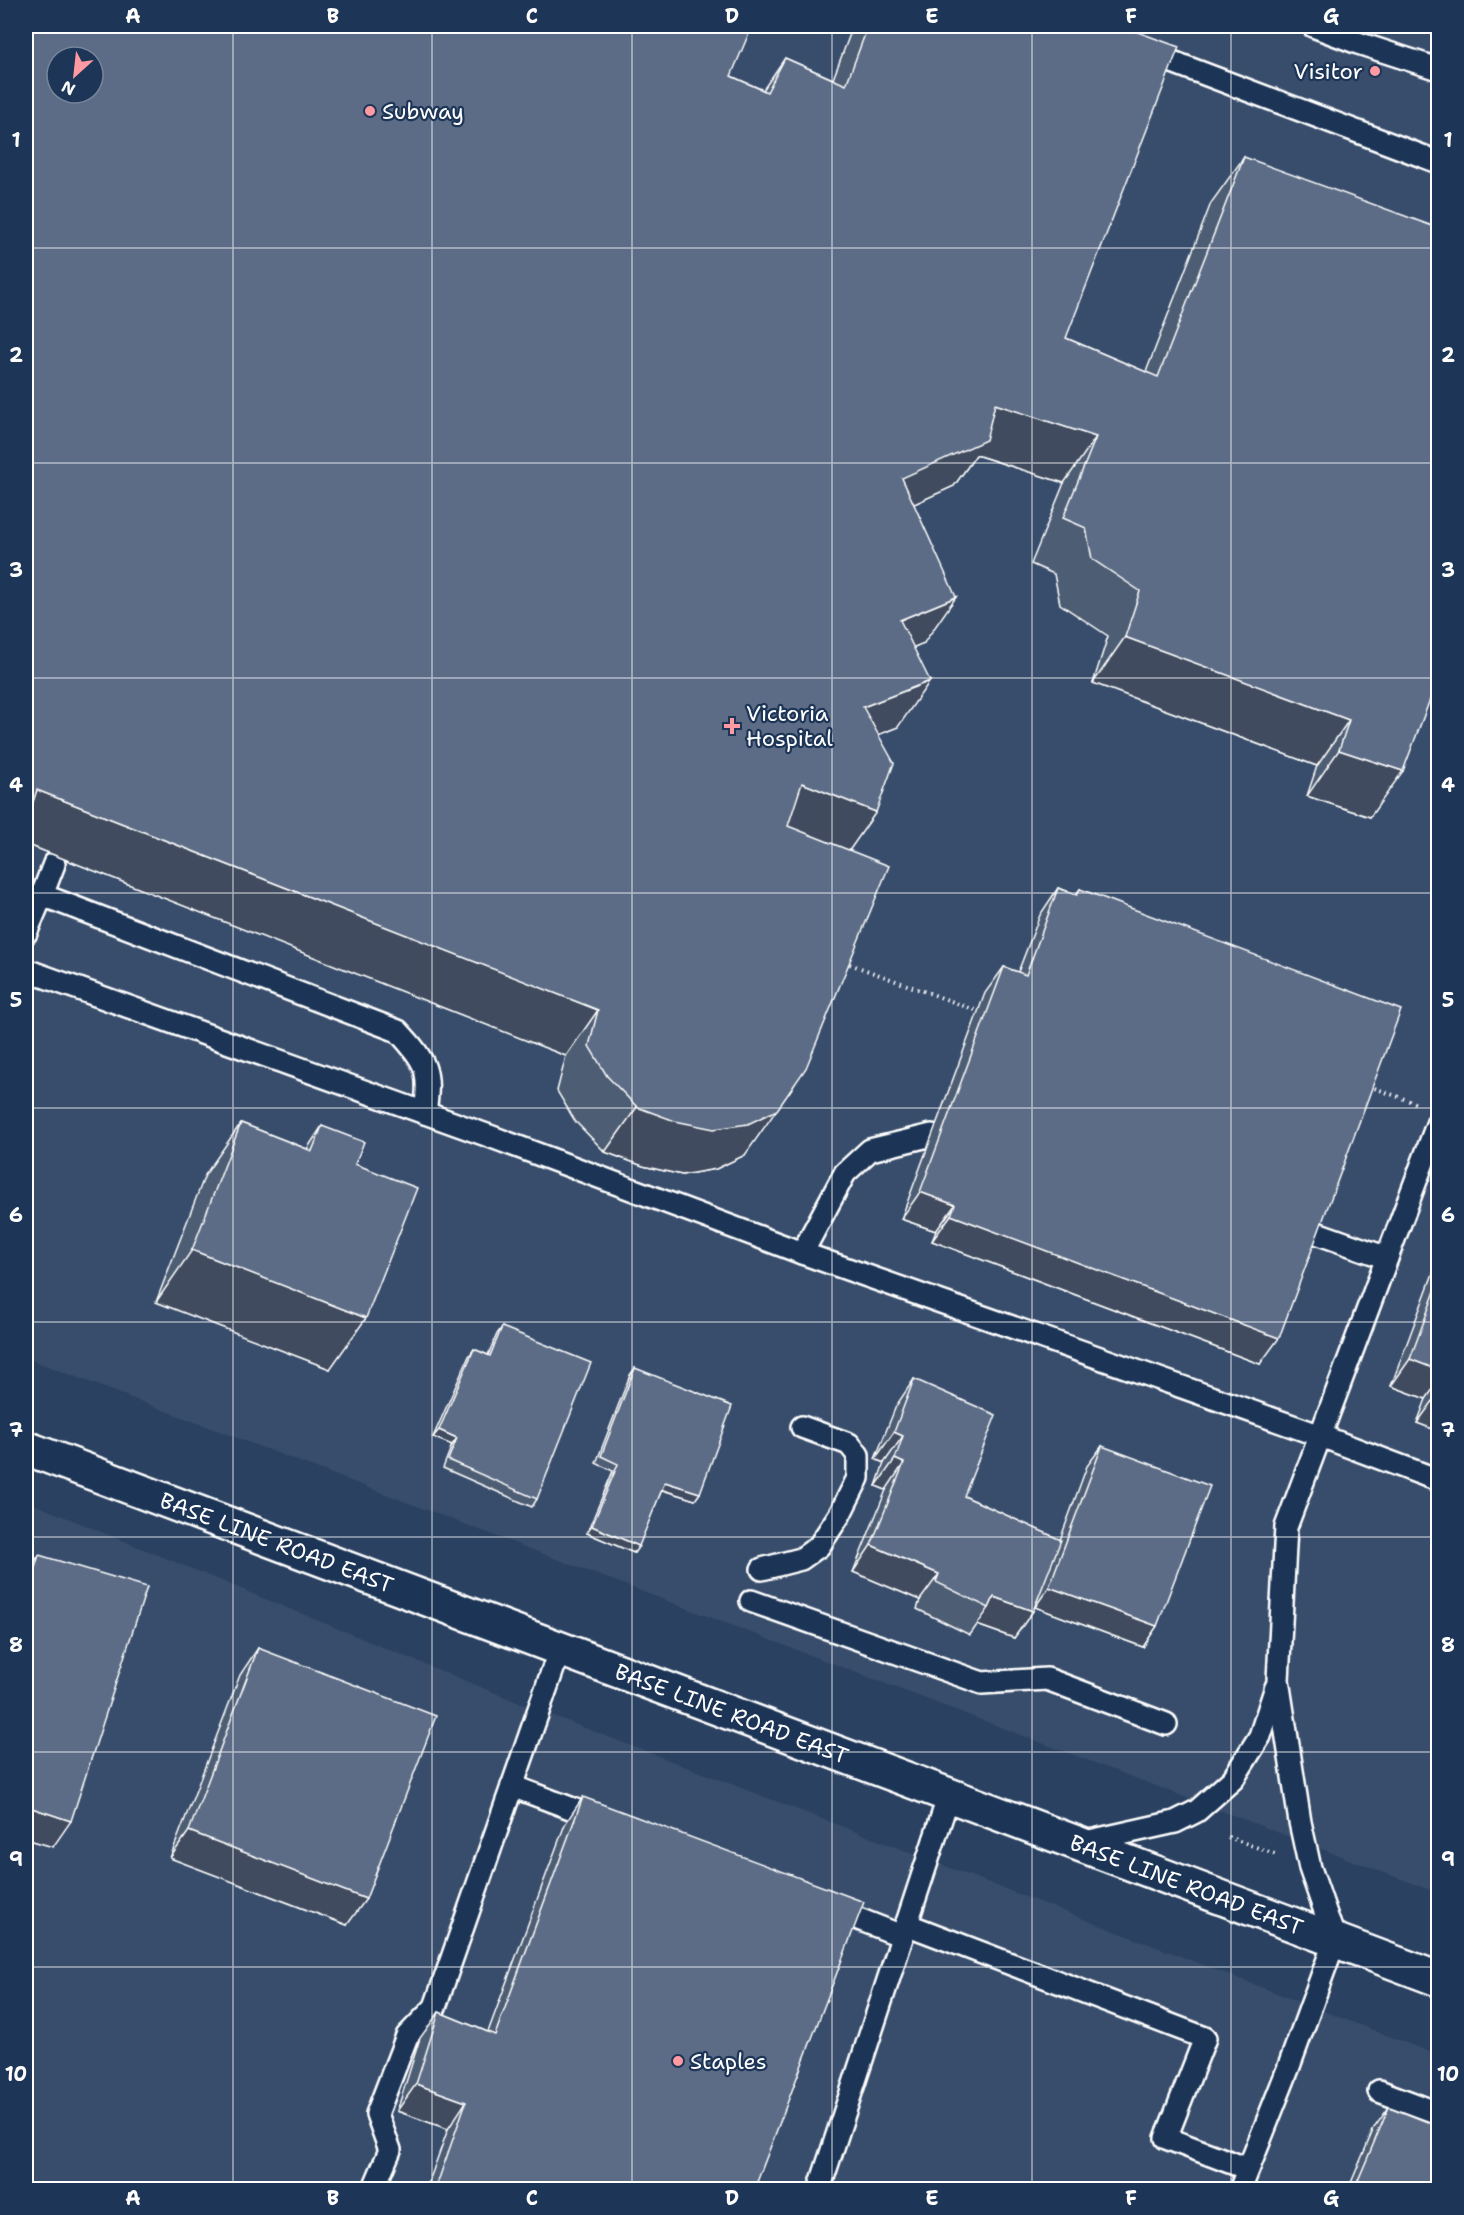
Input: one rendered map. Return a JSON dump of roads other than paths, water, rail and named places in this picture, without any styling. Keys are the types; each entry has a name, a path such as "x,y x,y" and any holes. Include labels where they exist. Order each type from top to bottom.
{"street":[{"name":"BASE LINE ROAD EAST","path":"26,1448 1438,1979"}],"lane":[{"path":"1313,26 1361,34 1438,69"},
{"path":"1131,46 1438,162"},
{"path":"26,933 54,864"},
{"path":"42,895 398,1031 415,1049 426,1069 428,1088 425,1113"},
{"path":"26,970 425,1113 802,1253 1438,1480"},
{"path":"1240,2190 1288,2069 1335,1940 1310,1868 1300,1822 1278,1680 1286,1527 1438,1122"},
{"path":"802,1253 845,1173 870,1150 932,1135"},
{"path":"1311,1230 1388,1258"},
{"path":"762,1569 801,1558 819,1546 840,1514 858,1478 858,1455 849,1444 802,1427"},
{"path":"751,1601 982,1683 1047,1679 1166,1725"},
{"path":"373,2190 390,2150 377,2114 407,2036 435,2007 560,1649"},
{"path":"1078,1843 1175,1822 1197,1811 1233,1779 1260,1736 1278,1680"},
{"path":"512,1786 624,1829"},
{"path":"819,2190 949,1795"},
{"path":"813,1901 904,1930 1204,2038 1166,2138 1248,2169"},
{"path":"1379,2091 1438,2113"}],"place":[{"name":"Visitor","path":"1375,71"},
{"name":"Subway","path":"370,111"},
{"name":"Victoria Hospital","path":"732,726"},
{"name":"Staples","path":"678,2061"}]}
